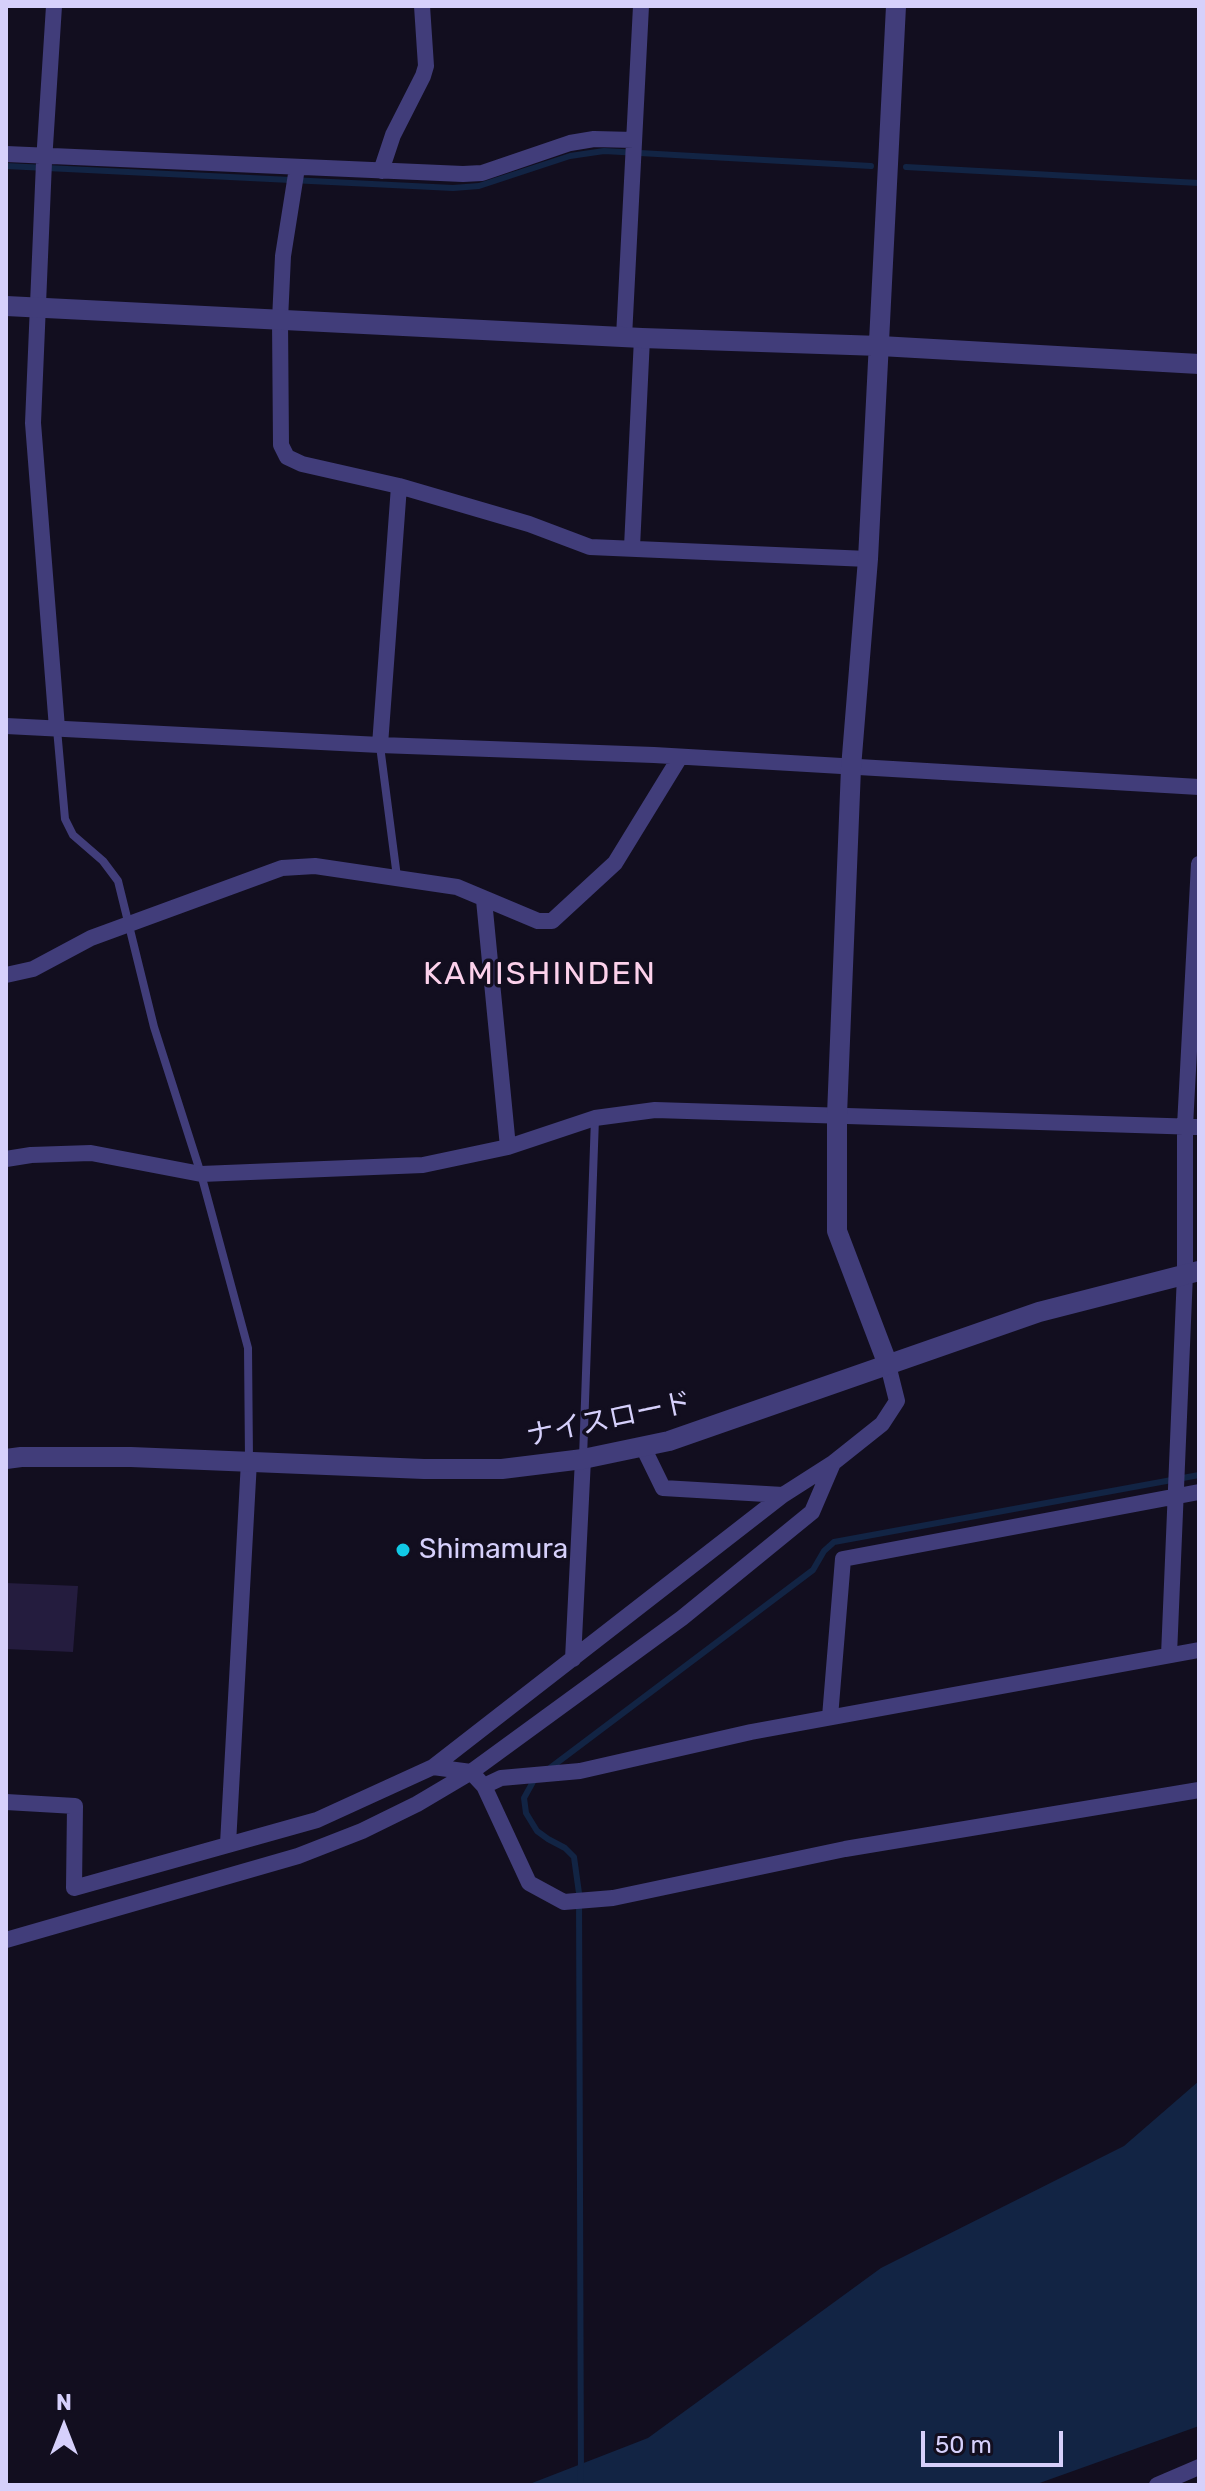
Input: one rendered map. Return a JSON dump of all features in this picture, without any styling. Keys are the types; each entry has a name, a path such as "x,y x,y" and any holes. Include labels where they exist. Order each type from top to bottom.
{"street":[{"path":"54,6 33,435 57,728"},
{"path":"381,171 393,135 426,66 422,6"},
{"path":"632,547 634,149 641,6"},
{"path":"6,1802 75,1806 74,1888 317,1820 433,1767 783,1495 833,1463 882,1424 897,1401 888,1365 837,1231 837,1115 851,768 868,559 896,6"},
{"path":"6,154 44,163 296,175 381,171 463,174 482,173 570,143 594,139 634,149"},
{"path":"296,175 283,256 280,320 281,445 287,457 302,464 399,486 529,524 590,547 868,559"},
{"path":"6,306 880,346 1199,364"},
{"path":"380,745 399,486"},
{"path":"6,726 680,757 1199,787"},
{"path":"6,975 33,969 91,938 282,868 315,866 457,887 538,921 552,921 615,863 680,757"},
{"path":"1169,1655 1175,1497 1192,1272 1192,1126 1199,864"},
{"path":"484,900 508,1147"},
{"path":"6,1159 91,1153 201,1174 423,1165 508,1147 595,1118 655,1110 1192,1126"},
{"name":"ナイスロード","path":"6,1459 131,1457 424,1469 502,1469 583,1459 669,1441 1039,1312 1192,1272"},
{"path":"643,1447 663,1488 783,1495"},
{"path":"573,1659 583,1459"},
{"path":"228,1844 249,1461"},
{"path":"6,1940 298,1856 362,1831 417,1804 471,1772 682,1618 812,1512 833,1463"},
{"path":"830,1717 843,1559 1199,1492"},
{"path":"484,1786 501,1778 580,1771 751,1732 1199,1650"},
{"path":"433,1767 471,1772 484,1786 529,1883 564,1902 613,1898 845,1849 1199,1790"},
{"path":"1157,2485 1199,2467"}],"lane":[{"path":"57,728 65,819 73,835 103,861 118,881 154,1027 201,1174 248,1348 249,1461"},
{"path":"380,745 397,877"},
{"path":"583,1459 595,1118"}],"water":[{"path":"1199,2081 1199,2426 1034,2485 527,2485 648,2438 881,2268 1124,2146"}],"building":[{"path":"6,1583 78,1586 73,1652 6,1649"}],"waterway":[{"path":"6,166 453,188 479,186 570,156 604,151 871,166"},
{"path":"906,167 1199,183"},
{"path":"550,1768 813,1570 824,1551 834,1542 1199,1475"},
{"path":"534,1780 524,1798 526,1813 537,1831 574,1857 579,1893 581,2485"}],"place":[{"name":"Shimamura","path":"403,1550"}],"district":[{"name":"KAMISHINDEN","path":"540,975"}]}
